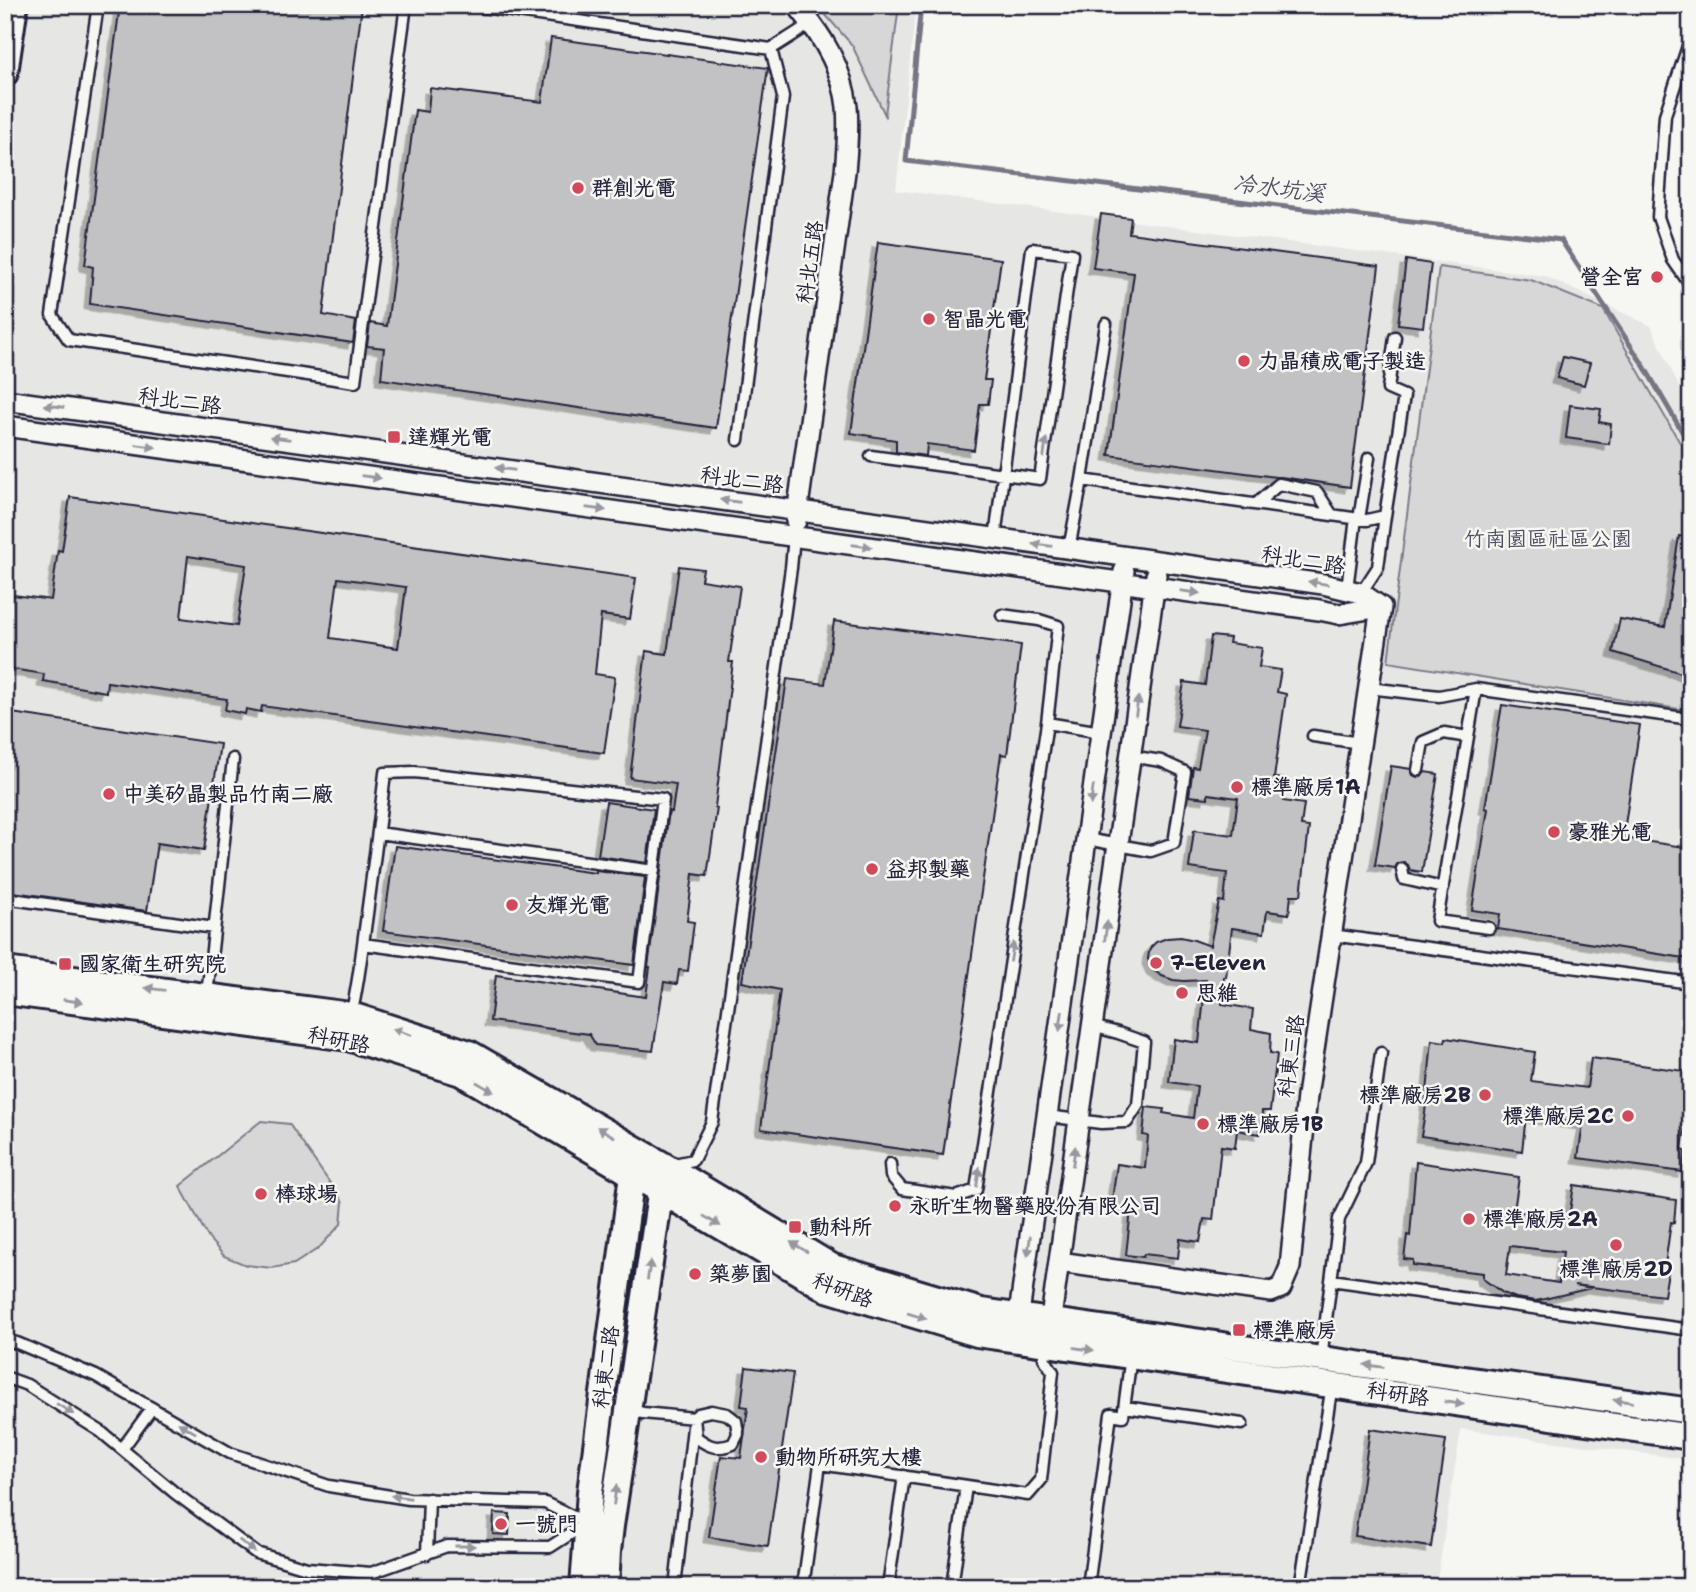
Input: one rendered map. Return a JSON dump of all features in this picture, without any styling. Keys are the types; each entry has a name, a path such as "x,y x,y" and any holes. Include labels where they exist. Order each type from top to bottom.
{"street":[{"path":"5,73 15,5"},
{"name":"科北五路","path":"794,536 848,135 847,104 838,68 812,23 797,5"},
{"name":"科北二路","path":"5,400 1323,584 1354,591 1381,607"},
{"path":"5,426 1339,614 1381,607"},
{"path":"1018,1328 1126,556"},
{"path":"1049,1332 1158,561"},
{"name":"科東三路","path":"1059,1262 1271,1293 1281,1288 1290,1267 1307,1096 1381,607"},
{"name":"科研路","path":"5,970 351,1015 469,1053 833,1267 981,1311 1018,1328"},
{"name":"科研路","path":"5,992 348,1038 461,1073 827,1289 977,1334 1018,1328 1321,1359 1691,1411"},
{"name":"科東二路","path":"607,1587 608,1551 599,1525 600,1406 635,1149"},
{"name":"科東二路","path":"583,1587 628,1410 665,1166"},
{"name":"科研路","path":"1049,1332 1131,1356 1691,1437"},
{"path":"600,1406 628,1410"}],"lane":[{"path":"98,5 52,315 69,340 355,382 405,5"},
{"path":"468,5 771,49 812,23"},
{"path":"1691,37 1687,61 1665,115 1658,217 1673,260 1691,286"},
{"path":"738,440 783,97 771,49"},
{"path":"871,456 1003,475 1040,479 1072,254 1032,248 1003,475 995,538"},
{"path":"1069,549 1106,324"},
{"path":"1354,591 1378,567 1404,396 1388,389 1395,337"},
{"path":"1354,591 1357,518 1369,458"},
{"path":"1082,480 1367,520 1385,516"},
{"path":"1256,504 1279,484 1317,492 1332,515"},
{"path":"665,1166 693,1160 712,1122 793,559 794,536"},
{"path":"890,1164 891,1176 902,1189 956,1197 976,1190 1047,723 1058,626 1039,620 1002,615"},
{"path":"1368,688 1439,696 1476,689 1691,719"},
{"path":"1476,689 1437,921 1489,928"},
{"path":"1047,723 1101,732"},
{"path":"1418,770 1423,742 1444,733 1468,737"},
{"path":"1313,736 1360,743"},
{"path":"1086,839 1151,851 1174,843 1185,772 1161,761 1130,756"},
{"path":"207,996 233,759"},
{"path":"351,1015 356,996 385,773 414,772 663,799 639,982 363,944"},
{"path":"378,834 654,871"},
{"path":"1402,869 1404,879 1443,888"},
{"path":"5,898 214,928"},
{"path":"1331,934 1691,983"},
{"path":"1047,1116 1101,1124 1127,1122 1138,1105 1144,1042 1092,1026"},
{"path":"1321,1359 1339,1219 1366,1163 1381,1053"},
{"path":"1331,1280 1691,1330"},
{"path":"803,1587 820,1464 1028,1495 1041,1480 1053,1372 1044,1358 1049,1332"},
{"path":"5,1340 96,1376 230,1453 329,1486 409,1499 544,1503 599,1525"},
{"path":"1088,1587 1111,1414 1124,1416 1131,1356"},
{"path":"5,1377 27,1385 100,1431 175,1493 256,1553 307,1568 371,1573 447,1546 550,1547 599,1525"},
{"path":"1300,1587 1332,1385"},
{"path":"1125,1407 1242,1424"},
{"path":"122,1449 152,1408"},
{"path":"628,1410 694,1418"},
{"path":"675,1587 694,1418 698,1414 711,1411 727,1414 736,1421 738,1434 733,1444 722,1448 707,1446 696,1437 694,1418"},
{"path":"888,1587 904,1476"},
{"path":"952,1587 966,1486"},
{"path":"427,1554 429,1499"}],"shaded area":[{"path":"5,5 916,5 896,190 1545,276 1651,326 1691,413 1691,1460 1461,1429 1436,1587 5,1587"}],"green space":[{"path":"817,5 899,5 885,115 852,45"},
{"name":"竹南園區社區公園","path":"1439,267 1531,280 1603,309 1691,462 1691,711 1388,662"},
{"name":"棒球場","path":"261,1121 289,1124 343,1202 341,1224 319,1248 294,1264 272,1268 246,1265 224,1256 209,1239 180,1186"}],"building":[{"path":"120,5 362,5 323,315 356,321 353,343 90,304 93,267 85,265"},
{"path":"551,38 768,68 716,428 381,379 384,348 367,346 370,323 387,326 415,110 428,112 430,88 542,102"},
{"name":"力晶積成電子製造","path":"1101,214 1131,218 1129,233 1379,266 1350,487 1109,455 1134,273 1093,268"},
{"name":"智晶光電","path":"878,242 1001,259 984,380 991,380 988,404 980,404 974,450 927,444 926,456 896,452 896,440 851,433"},
{"path":"1406,260 1431,264 1423,327 1398,324"},
{"path":"1563,357 1590,363 1584,385 1557,378"},
{"path":"1570,405 1601,409 1599,422 1611,424 1609,444 1566,438"},
{"path":"70,497 636,578 630,619 601,615 595,674 615,677 604,753 262,706 261,712 246,709 245,714 225,710 227,699 107,682 106,692 43,681 44,674 5,668 5,594 51,600 58,550 62,551","holes":["188,556 246,565 237,626 181,618","338,578 406,587 398,648 330,638"]},
{"path":"1679,536 1691,538 1691,676 1613,652 1620,619 1665,627"},
{"path":"679,566 703,569 701,580 740,586 729,662 733,662 707,876 693,874 687,921 694,922 688,971 679,970 677,984 664,982 653,1051 596,1045 589,1034 490,1021 496,975 646,997 669,811 672,812 676,784 630,778 646,651 667,654"},
{"name":"益邦製藥","path":"834,621 1021,645 1007,755 1001,754 943,1155 761,1129 780,990 742,982 787,679 825,684"},
{"path":"1211,636 1230,638 1229,643 1262,648 1259,667 1281,670 1277,692 1286,694 1274,778 1286,779 1283,801 1304,804 1301,826 1309,827 1301,895 1291,895 1289,914 1267,911 1264,933 1232,928 1222,1004 1253,1009 1251,1029 1271,1033 1270,1053 1277,1054 1270,1111 1262,1111 1260,1134 1237,1130 1235,1148 1221,1146 1213,1220 1204,1219 1200,1242 1180,1239 1178,1258 1126,1255 1131,1210 1111,1208 1117,1164 1145,1168 1148,1136 1143,1135 1146,1107 1164,1109 1163,1113 1193,1118 1197,1086 1169,1082 1174,1039 1199,1043 1206,980 1173,980 1162,976 1153,970 1148,959 1149,952 1156,942 1167,938 1181,937 1210,946 1219,901 1224,902 1227,873 1189,868 1194,830 1233,835 1238,798 1208,794 1208,798 1189,796 1193,767 1198,768 1205,730 1177,726 1184,682 1205,685"},
{"name":"豪雅光電","path":"1502,705 1640,725 1623,838 1691,848 1691,959 1498,929 1500,914 1472,910"},
{"name":"中美矽晶製品竹南二廠","path":"5,712 220,744 204,850 157,843 147,911 6,891 11,863 5,862"},
{"path":"1391,766 1411,769 1417,777 1425,772 1438,774 1422,872 1410,870 1404,862 1398,863 1395,868 1375,865"},
{"path":"606,802 654,809 647,863 598,856"},
{"name":"友輝光電","path":"395,846 645,877 634,965 383,931"},
{"path":"1446,1038 1535,1052 1531,1081 1587,1088 1591,1058 1691,1072 1691,1099 1682,1149 1685,1150 1683,1172 1578,1158 1583,1124 1526,1116 1522,1151 1421,1136 1432,1040 1445,1042"},
{"path":"1416,1162 1519,1177 1514,1211 1569,1218 1574,1185 1676,1200 1664,1272 1668,1272 1664,1296 1575,1285 1591,1288 1536,1301 1516,1298 1503,1293 1483,1279 1483,1273 1413,1265 1413,1260 1404,1259 1407,1235 1410,1236","holes":["1510,1246 1563,1252 1559,1283 1506,1275"]},
{"name":"動物所研究大樓","path":"746,1367 793,1373 768,1546 709,1537 721,1456 741,1458 748,1407 741,1406"},
{"path":"1370,1429 1446,1440 1431,1547 1355,1536"},
{"name":"一號門","path":"494,1513 510,1514 509,1535 493,1534"}],"waterway":[{"name":"冷水坑溪","path":"921,5 906,161 1561,240 1644,366 1691,447"}],"place":[{"name":"群創光電","path":"578,188"},
{"name":"營全宮","path":"1657,277"},
{"name":"智晶光電","path":"929,319"},
{"name":"力晶積成電子製造","path":"1244,361"},
{"name":"達輝光電","path":"394,437"},
{"name":"標準廠房1A","path":"1237,787"},
{"name":"中美矽晶製品竹南二廠","path":"109,794"},
{"name":"豪雅光電","path":"1554,832"},
{"name":"益邦製藥","path":"872,869"},
{"name":"友輝光電","path":"512,905"},
{"name":"7-Eleven","path":"1156,963"},
{"name":"國家衛生研究院","path":"65,964"},
{"name":"思維","path":"1182,993"},
{"name":"標準廠房2B","path":"1485,1095"},
{"name":"標準廠房2C","path":"1628,1116"},
{"name":"標準廠房1B","path":"1203,1124"},
{"name":"棒球場","path":"261,1194"},
{"name":"永昕生物醫藥股份有限公司","path":"895,1206"},
{"name":"標準廠房2A","path":"1469,1219"},
{"name":"動科所","path":"795,1227"},
{"name":"標準廠房2D","path":"1616,1245"},
{"name":"築夢園","path":"695,1274"},
{"name":"標準廠房","path":"1239,1330"},
{"name":"動物所研究大樓","path":"761,1457"},
{"name":"一號門","path":"501,1524"}]}
